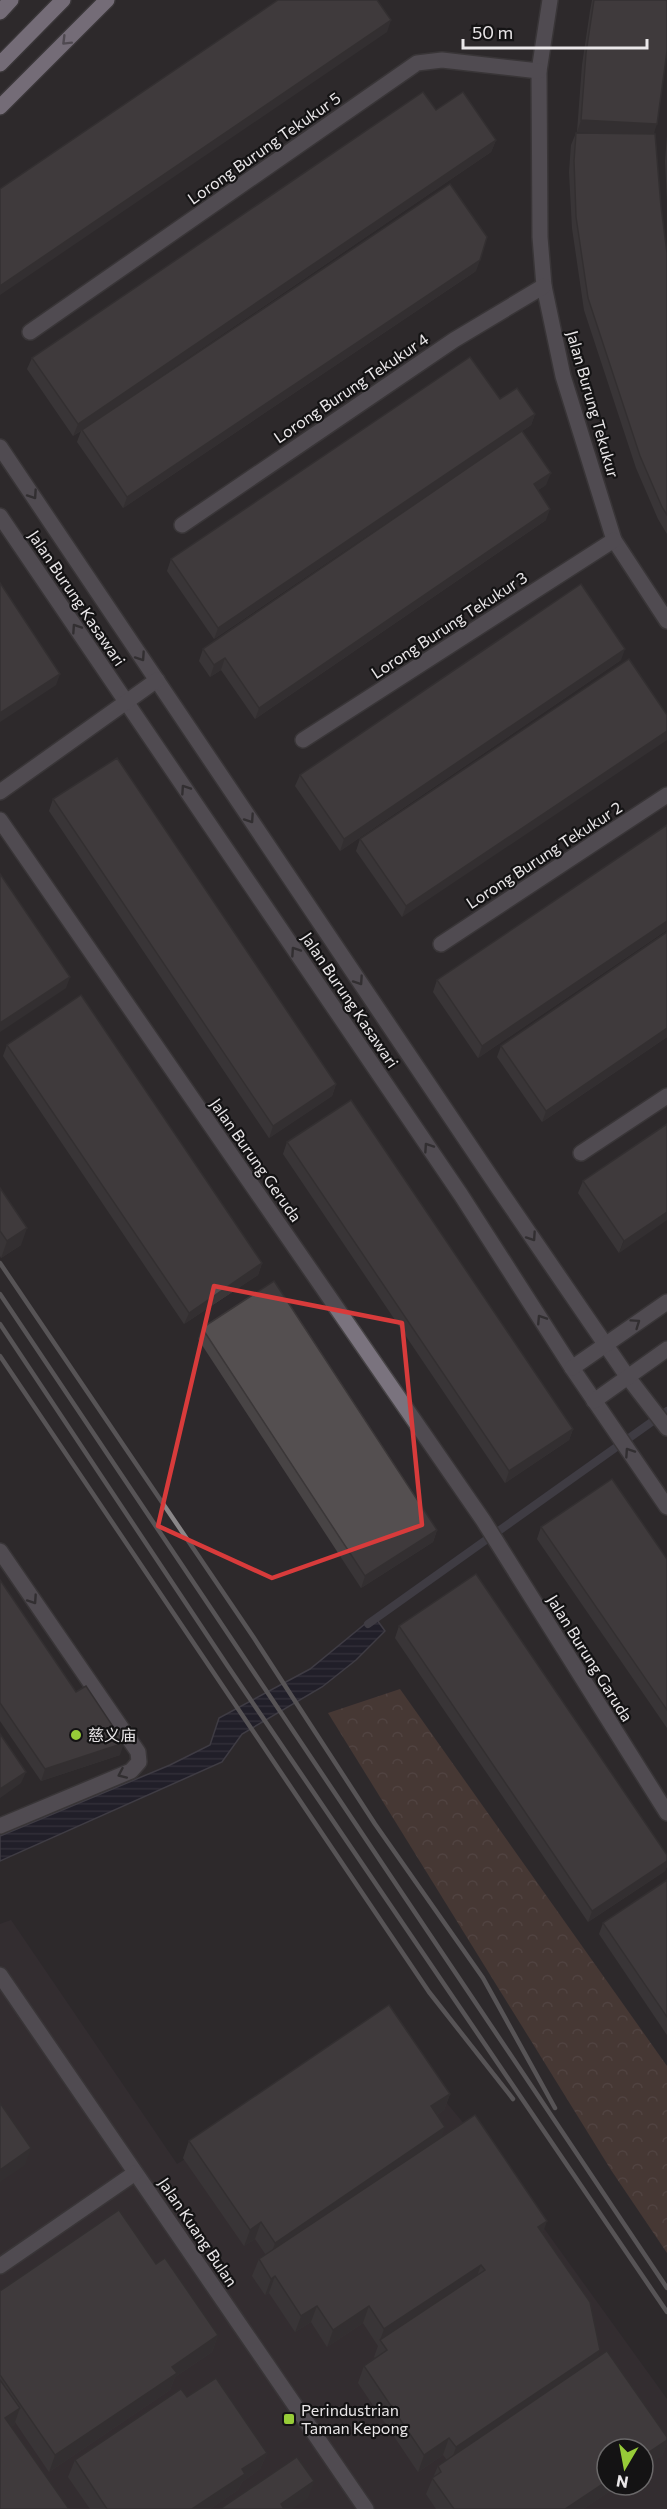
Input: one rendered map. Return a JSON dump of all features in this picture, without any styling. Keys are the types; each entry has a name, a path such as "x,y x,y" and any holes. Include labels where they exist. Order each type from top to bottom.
{"main road":[{"path":"0,12 11,0"},
{"path":"0,64 63,0"},
{"path":"0,107 107,0"}],"street":[{"name":"Jalan Burung Tekukur","path":"550,0 538,71 540,237 543,286 562,376 614,540 667,621"},
{"name":"Lorong Burung Tekukur 5","path":"30,332 417,63 442,60 538,71"},
{"name":"Lorong Burung Tekukur 4","path":"182,525 454,340 543,286"},
{"name":"Jalan Burung Kasawari","path":"0,447 605,1344 667,1428"},
{"name":"Jalan Burung Kasawari","path":"0,516 460,1195 572,1368 667,1507"},
{"name":"Lorong Burung Tekukur 3","path":"303,740 614,540"},
{"path":"0,792 157,680"},
{"name":"Lorong Burung Tekukur 2","path":"441,944 667,795"},
{"name":"Jalan Burung Geruda","path":"0,820 483,1520"},
{"path":"581,1153 667,1096"},
{"path":"572,1368 667,1302"},
{"path":"594,1401 667,1349"},
{"name":"Jalan Burung Garuda","path":"483,1520 667,1813"},
{"path":"0,1551 138,1752 139,1762 131,1771 0,1826"},
{"name":"Jalan Kuang Bulan","path":"0,1975 366,2509"},
{"path":"0,2266 135,2173"}],"highlighted area":[{"path":"214,1286 402,1323 422,1525 272,1578 158,1526"}],"shaded area":[{"path":"371,1619 377,1620 385,1631 356,1660 322,1687 242,1734 222,1762 0,1861 0,1836 170,1765 210,1745 219,1718 310,1669"},
{"path":"11,1920 177,2164 392,2037 499,2166 667,2399 667,2509 0,2509 0,1924"}],"green space":[{"path":"400,1689 667,2066 667,2253 611,2170 328,1713"}],"building":[{"path":"278,0 377,0 391,20 0,286 0,189"},
{"path":"594,0 667,0 667,51 657,124 581,120 586,53"},
{"path":"423,92 436,110 463,92 496,140 78,424 32,358"},
{"path":"576,133 655,134 667,253 667,515 640,456 588,298 576,217 574,161"},
{"path":"450,184 487,237 480,260 127,497 82,430"},
{"path":"470,357 500,399 517,388 535,414 218,628 171,559"},
{"path":"522,431 551,473 534,484 550,509 259,708 225,658 214,665 203,649"},
{"path":"0,583 60,674 0,713"},
{"path":"581,584 625,649 344,839 300,775"},
{"path":"629,659 667,715 667,731 406,906 360,839"},
{"path":"117,758 336,1084 273,1126 53,799"},
{"path":"667,825 667,921 482,1046 437,980"},
{"path":"0,874 70,977 0,1023"},
{"path":"667,932 667,1028 546,1111 501,1046"},
{"path":"81,995 262,1263 189,1313 7,1045"},
{"path":"351,1100 573,1429 509,1471 287,1142"},
{"path":"667,1124 667,1212 624,1241 583,1181"},
{"path":"0,1188 27,1228 7,1241 0,1231"},
{"path":"274,1281 437,1530 365,1576 202,1328"},
{"path":"612,1479 667,1559 667,1710 541,1527"},
{"path":"476,1574 667,1855 667,1861 592,1911 399,1626"},
{"path":"0,1580 76,1692 86,1686 124,1743 45,1769 0,1703"},
{"path":"0,1734 26,1772 0,1789"},
{"path":"667,1880 667,2017 603,1923"},
{"path":"389,2005 450,2094 431,2106 445,2127 275,2243 261,2222 250,2230 189,2141"},
{"path":"0,2103 31,2148 0,2170"},
{"path":"475,2115 547,2221 538,2227 590,2302 600,2350 456,2447 449,2438 424,2455 364,2366 387,2350 380,2340 485,2270 481,2265 384,2329 369,2306 333,2330 317,2306 301,2316 275,2276 271,2279 259,2259"},
{"path":"119,2210 156,2264 165,2258 218,2335 172,2367 177,2373 55,2455 0,2375 0,2291"},
{"path":"607,2351 667,2437 667,2440 655,2448 655,2437 595,2437 595,2489 565,2509 454,2509 432,2478 441,2472 438,2466"},
{"path":"216,2378 267,2453 242,2469 245,2474 192,2509 107,2509 75,2460 181,2389 187,2397"},
{"path":"0,2380 20,2408 5,2418 69,2509 0,2509"},
{"path":"297,2457 314,2481 281,2504 284,2509 220,2509"}],"waterway":[{"path":"368,1624 667,1411"}],"railway":[{"path":"0,1263 254,1638 375,1824 483,1978 555,2108"},
{"path":"0,1294 667,2288"},
{"path":"0,1324 227,1665 667,2312"},
{"path":"0,1356 429,1992 513,2099"}],"place":[{"name":"慈义庙","path":"76,1735"},
{"name":"Perindustrian Taman Kepong","path":"289,2419"}]}
